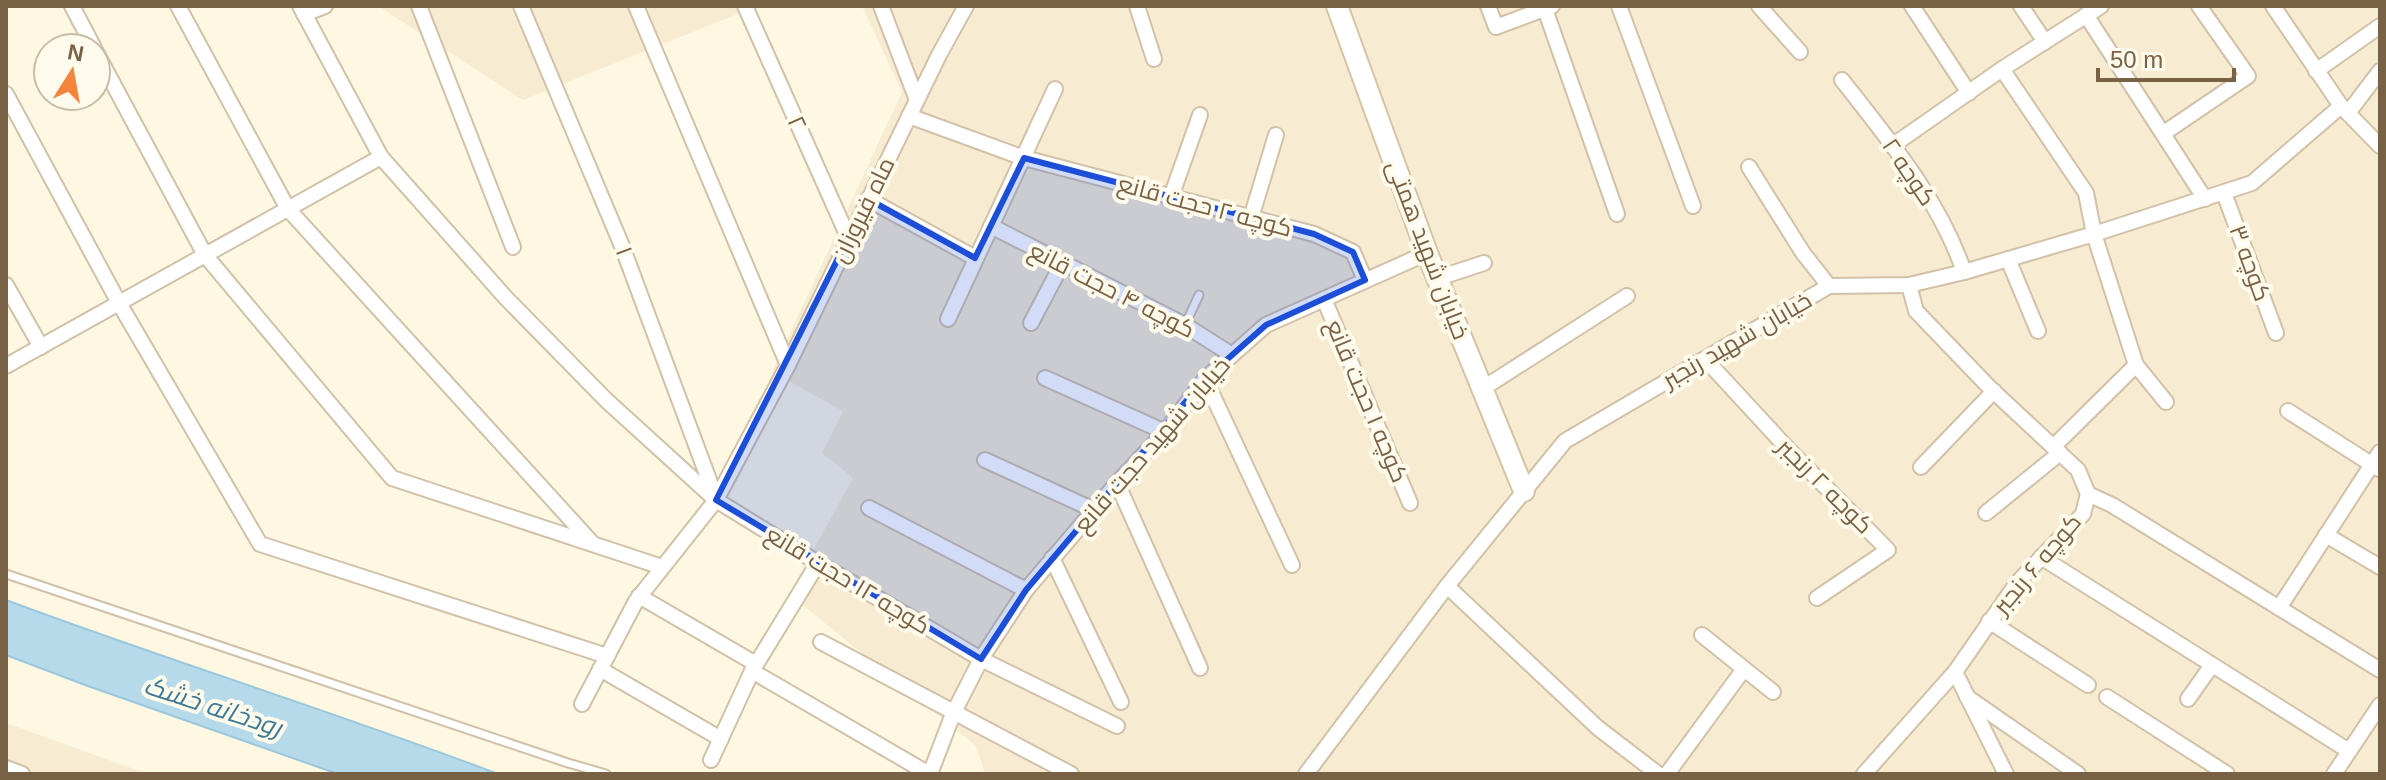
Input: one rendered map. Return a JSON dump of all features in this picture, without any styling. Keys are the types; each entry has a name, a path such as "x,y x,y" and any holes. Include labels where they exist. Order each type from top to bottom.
{"street":[{"path":"72,6 86,32"},
{"path":"178,6 288,209 594,545"},
{"path":"302,10 325,6"},
{"path":"419,6 513,247"},
{"name":"۱","path":"521,6 622,246 716,500"},
{"path":"636,6 788,365"},
{"name":"۲","path":"745,6 849,239"},
{"path":"881,6 917,100"},
{"path":"1137,6 1154,59"},
{"name":"خیابان شهید همتی","path":"1337,6 1427,253 1524,491"},
{"path":"1488,6 1496,27 1548,7 1617,214"},
{"path":"1619,6 1693,206"},
{"path":"1759,6 1800,52"},
{"path":"1912,6 1969,93"},
{"path":"2021,6 2045,42"},
{"path":"1892,146 2002,69 2101,6"},
{"path":"2164,133 2248,76 2199,6"},
{"path":"2273,6 2344,110 2380,146"},
{"name":"ماه فیروزان","path":"582,704 639,596 716,500 788,365 962,8"},
{"name":"کوچه ۱۲ حجت قانع","path":"302,10 381,157 506,298 606,400 716,500 981,659 1117,726"},
{"path":"2086,15 2205,199"},
{"path":"2316,71 2380,26"},
{"path":"2002,69 2086,193 2094,234 2136,365 2166,402"},
{"name":"خیابان شهید رنجبر","path":"1306,774 1447,586 1565,441 1829,286 1909,285 1964,272 2252,183 2344,110 2380,71"},
{"name":"کوچه ۲","path":"1842,80 1929,198 1955,245 1964,272"},
{"path":"112,82 205,255 392,478 662,567"},
{"path":"948,319 1055,89"},
{"path":"6,94 119,303 260,544 603,662 721,739"},
{"path":"1171,197 1200,115"},
{"name":"کوچه ۲ حجت قانع","path":"909,116 1024,158 1314,234 1353,252 1365,280"},
{"path":"1251,218 1276,135"},
{"path":"6,366 381,157"},
{"path":"1749,167 1803,253 1829,286"},
{"name":"کوچه ۳","path":"2224,193 2276,333"},
{"path":"868,199 975,258"},
{"name":"کوچه ۴ حجت قانع","path":"991,226 1185,325 1232,355"},
{"name":"خیابان شهید حجت قانع","path":"929,774 953,714 981,659 1026,590 1165,432 1205,379 1266,325 1427,253"},
{"path":"2008,259 2038,331"},
{"path":"1438,278 1484,263"},
{"path":"1031,323 1062,264"},
{"path":"6,285 41,347"},
{"name":"کوچه ۶ رنجبر","path":"1864,774 1955,672 2017,583 2083,514 2088,494 2078,470 1994,391 1916,311 1909,285"},
{"path":"1482,389 1627,296"},
{"name":"کوچه ۱ حجت قانع","path":"1324,299 1410,503"},
{"name":"کوچه ۲ رنجبر","path":"1705,359 1888,550 1817,598"},
{"path":"1986,513 2056,450 2136,365"},
{"path":"1045,378 1165,432"},
{"path":"1205,379 1292,565"},
{"path":"1921,467 1994,391"},
{"path":"2279,608 2377,462 2288,411"},
{"path":"985,460 1094,510"},
{"path":"1117,483 1200,668"},
{"path":"2088,494 2112,505 2380,670"},
{"path":"869,508 1026,590"},
{"path":"2326,535 2380,567"},
{"path":"2041,557 2349,751"},
{"path":"1052,558 1121,702"},
{"path":"711,760 754,668 818,563"},
{"path":"1447,586 1598,728 1658,774"},
{"path":"639,596 929,774"},
{"path":"1989,621 2088,685"},
{"path":"1702,635 1773,692"},
{"path":"821,642 1071,774"},
{"path":"2188,699 2212,665"},
{"path":"1667,774 1744,669"},
{"path":"1955,672 2006,774"},
{"path":"1967,697 2078,774"},
{"path":"2107,697 2227,774"},
{"path":"2334,774 2380,705"},
{"path":"6,768 22,774"}],"lane":[{"path":"1185,325 1199,295"},
{"path":"6,574 606,774"}],"highlighted area":[{"path":"1024,158 1314,234 1353,252 1365,280 1266,325 1205,379 1026,590 981,659 716,500 868,199 975,258"}],"shaded area":[{"path":"378,6 758,6 523,100"},
{"path":"862,6 2380,6 2380,774 985,774 976,746 789,594 853,478 822,453 843,411 772,372 902,92"},
{"path":"6,723 148,774 6,774"}],"water":[{"name":"رودخانه خشک","path":"6,600 498,774 338,774 85,685 6,655"}]}
